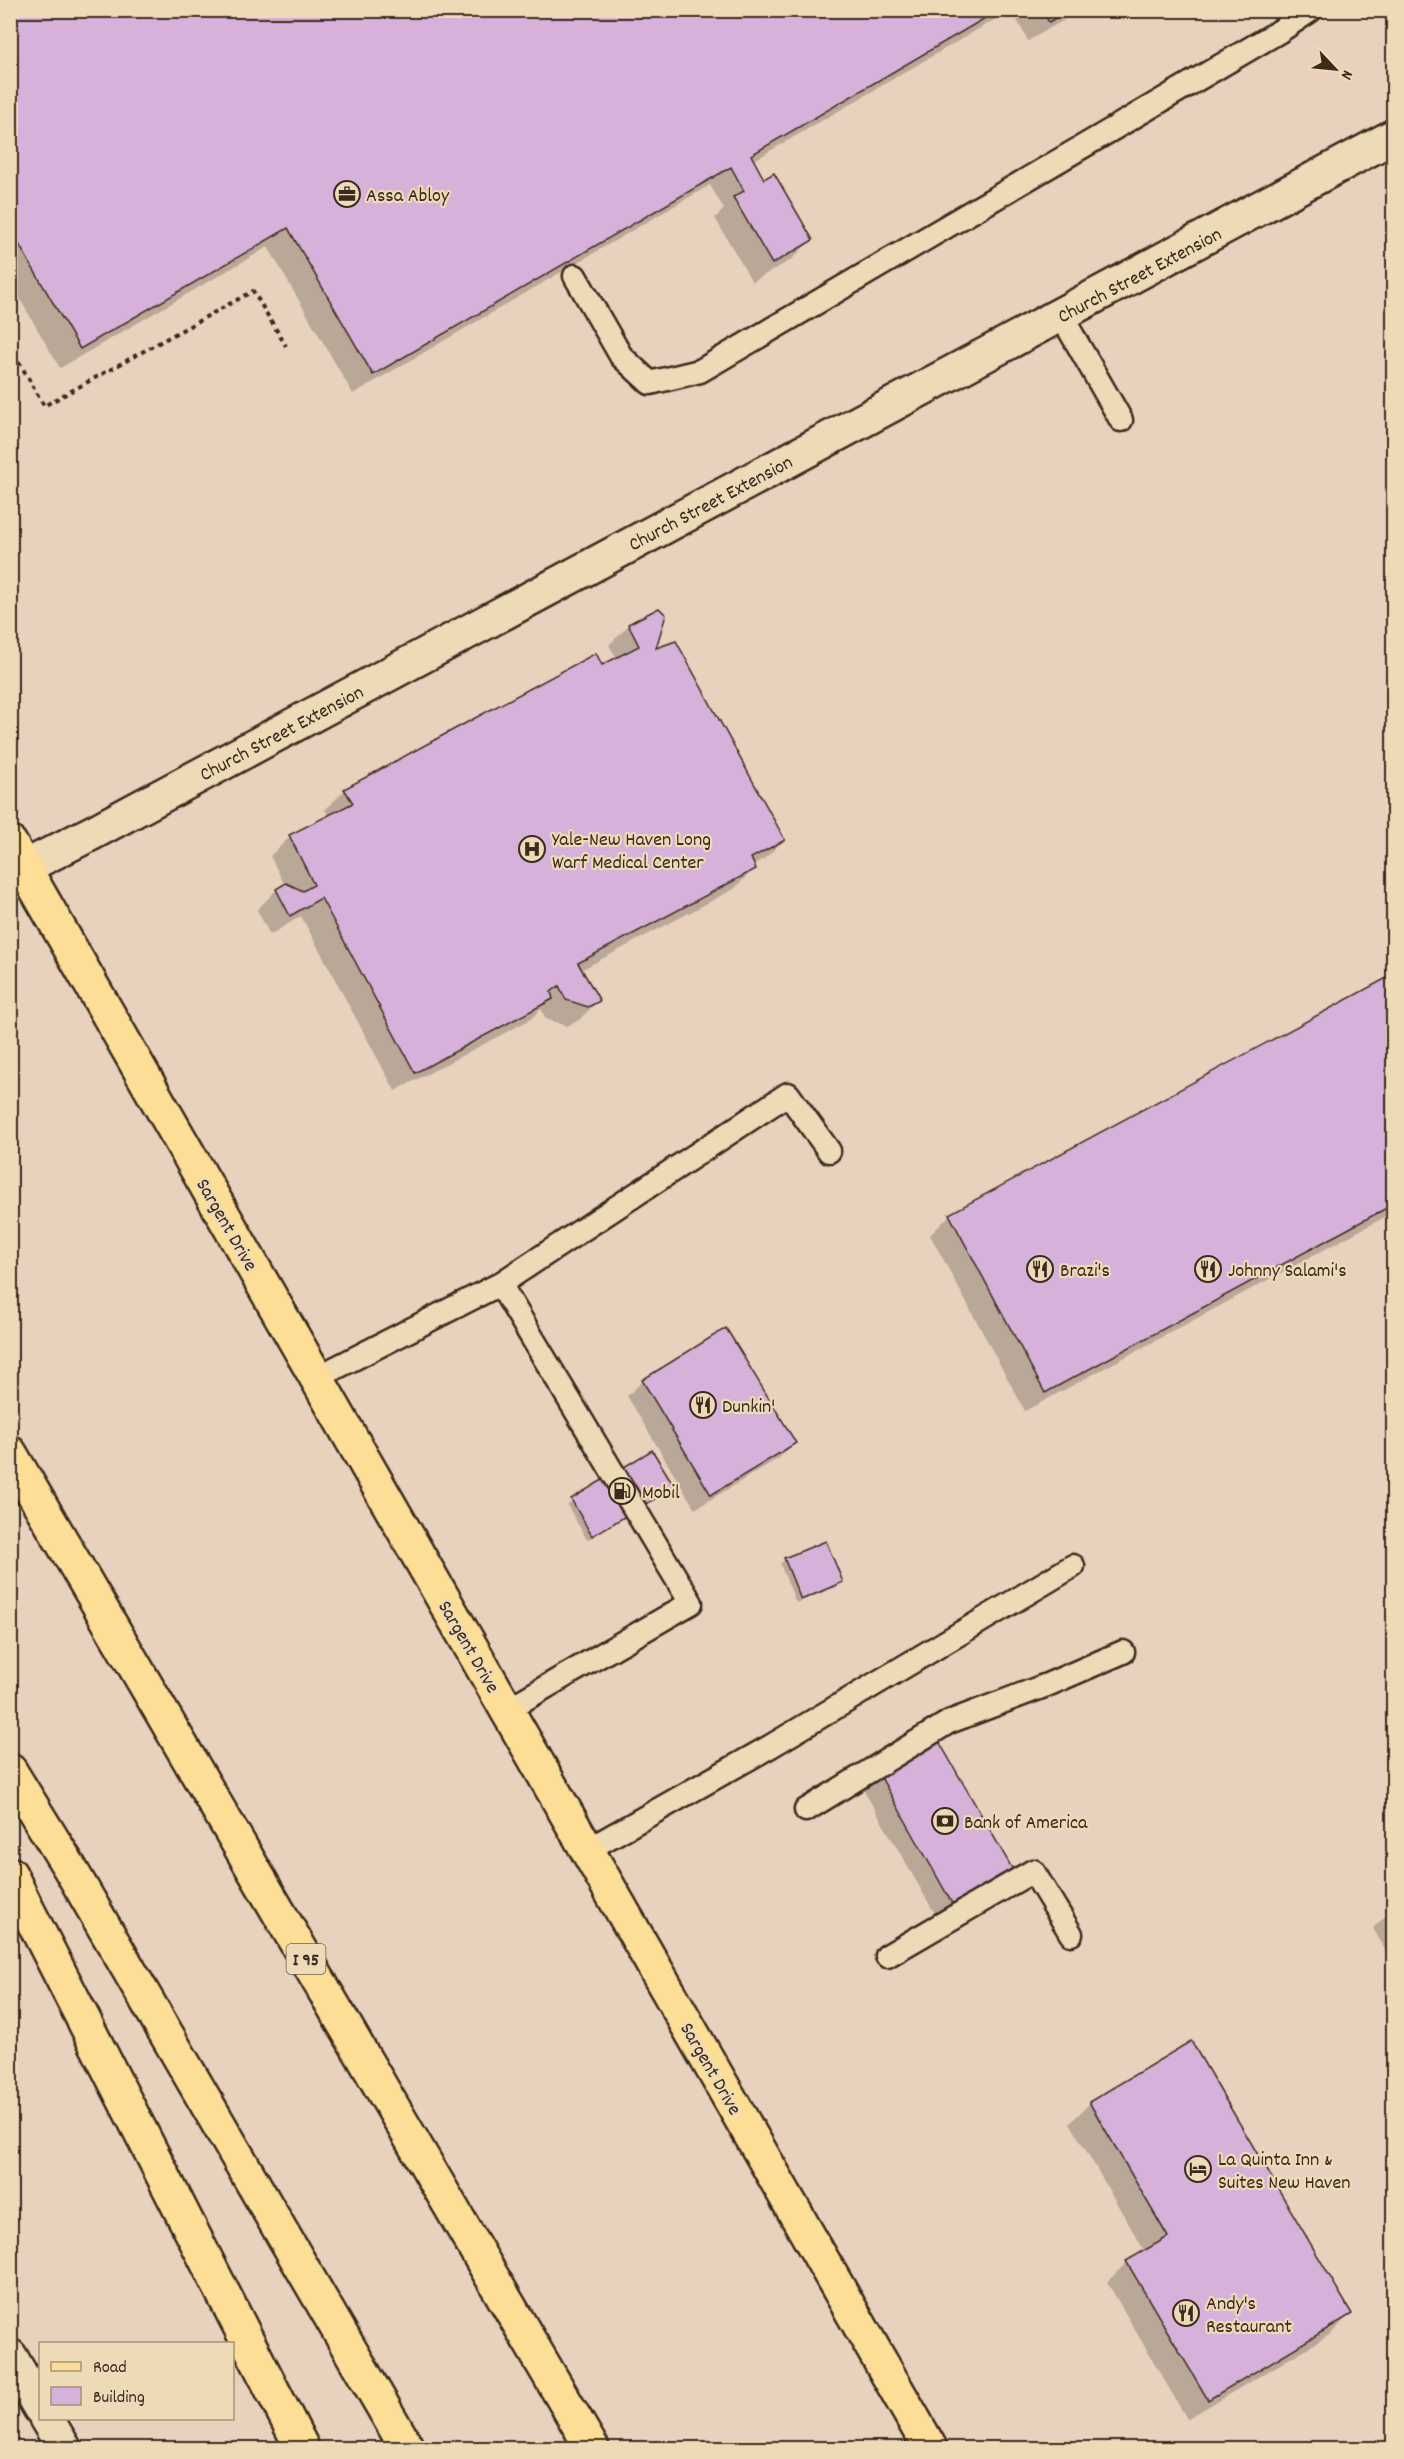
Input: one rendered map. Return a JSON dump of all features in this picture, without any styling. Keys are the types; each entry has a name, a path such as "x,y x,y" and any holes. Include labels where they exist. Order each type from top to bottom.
{"main road":[{"name":"Church Street Extension","path":"18,855 94,832 1394,136"},
{"name":"Sargent Drive","path":"18,855 930,2448"},
{"name":"I 95","path":"14,1456 592,2448"},
{"path":"10,1771 68,1865 407,2448"},
{"path":"10,1874 302,2448"},
{"path":"10,2356 39,2406"},
{"path":"47,2420 64,2448"}],"lane":[{"path":"575,276 621,356 650,383 700,371 1280,32 1311,10"},
{"path":"1061,315 1121,420"},
{"path":"316,1378 500,1284 788,1094 829,1151"},
{"path":"500,1284 691,1603 506,1710"},
{"path":"587,1850 771,1746 1072,1566"},
{"path":"806,1810 949,1722 1047,1685 1123,1652"},
{"path":"887,1956 1033,1871 1071,1934"}],"path":[{"path":"10,346 44,406 253,291 286,346"}],"building":[{"name":"Assa Abloy","path":"10,10 999,10 751,155 764,179 774,173 813,240 803,246 772,264 733,197 744,191 731,167 373,375 288,228 80,349 10,229"},
{"path":"1042,10 1069,10 1049,22"},
{"name":"Yale-New Haven Long Warf Medical Center","path":"659,608 666,615 656,648 676,641 785,840 751,858 756,869 578,963 600,1001 588,1007 566,1000 559,986 551,992 553,999 415,1073 321,898 290,916 276,889 286,883 303,891 314,885 289,835 353,803 344,789 464,724 596,653 602,665 639,646 628,624"},
{"path":"1394,974 1394,1204 1045,1393 949,1214"},
{"path":"726,1328 796,1443 711,1495 642,1380"},
{"path":"652,1450 675,1487 592,1536 571,1499"},
{"path":"826,1541 843,1582 801,1600 784,1558"},
{"name":"Bank of America","path":"937,1738 1013,1870 953,1905 878,1772"},
{"name":"La Quinta Inn & Suites New Haven","path":"1191,2041 1352,2314 1208,2400 1126,2261 1168,2237 1089,2102"}],"place":[{"name":"Assa Abloy","path":"347,194"},
{"name":"Yale-New Haven Long Warf Medical Center","path":"532,849"},
{"name":"Brazi's","path":"1040,1269"},
{"name":"Johnny Salami's","path":"1208,1269"},
{"name":"Dunkin'","path":"703,1405"},
{"name":"Mobil","path":"622,1491"},
{"name":"Bank of America","path":"945,1821"},
{"name":"La Quinta Inn & Suites New Haven","path":"1198,2169"},
{"name":"Andy's Restaurant","path":"1186,2313"}]}
